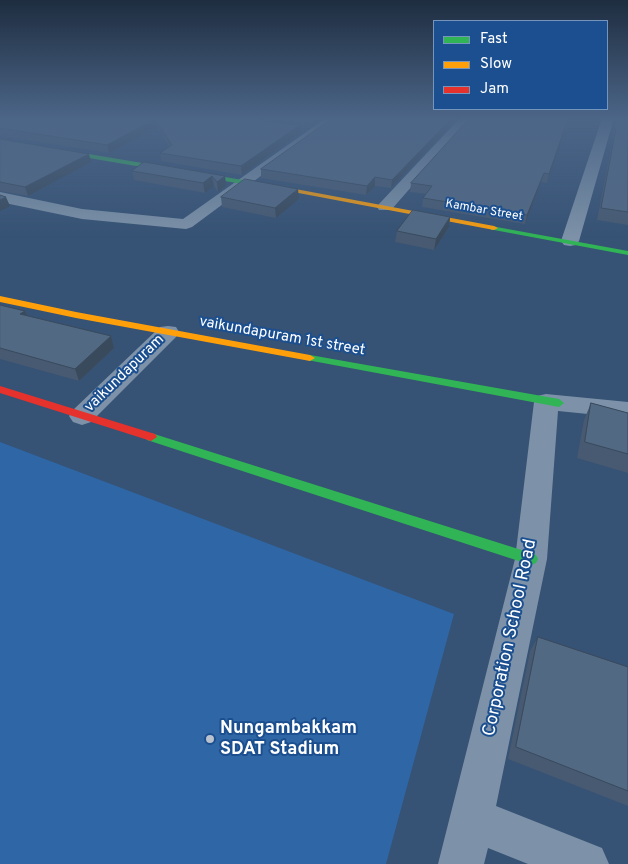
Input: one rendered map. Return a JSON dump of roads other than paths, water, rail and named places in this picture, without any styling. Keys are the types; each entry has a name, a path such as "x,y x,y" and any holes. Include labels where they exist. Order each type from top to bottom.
{"street":[{"name":"Kambar Street","path":"107,158 385,207 628,253"},
{"path":"0,197 82,214 186,224 278,158"},
{"path":"385,207 429,158"},
{"path":"570,241 596,158"},
{"name":"vaikundapuram 1st street","path":"0,299 168,332 559,403"},
{"name":"vaikundapuram","path":"82,416 168,332"},
{"path":"0,388 82,416 532,559"},
{"name":"Corporation School Road","path":"461,864 532,559 546,402 559,403"},
{"path":"559,403 628,410"},
{"path":"470,819 586,864"}],"place":[{"name":"Nungambakkam SDAT Stadium","path":"210,739"}]}
